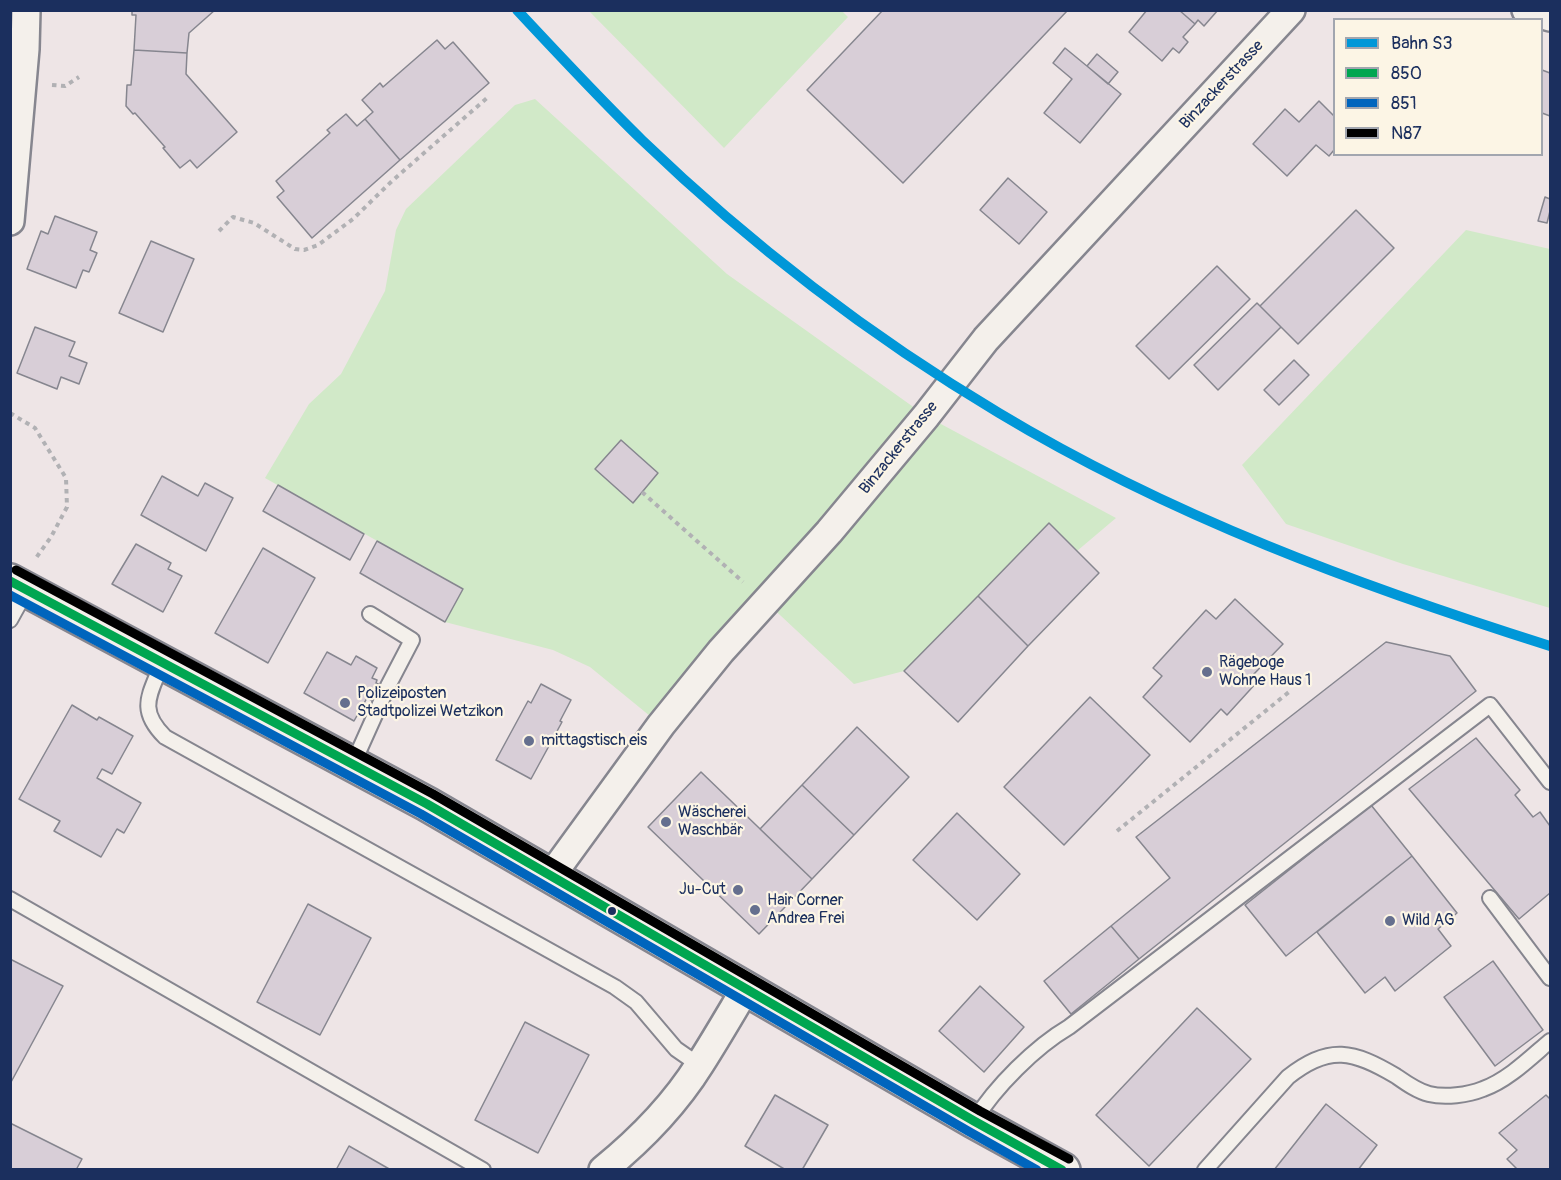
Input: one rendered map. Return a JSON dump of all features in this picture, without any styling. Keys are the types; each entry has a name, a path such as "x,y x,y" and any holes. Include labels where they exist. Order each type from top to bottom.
{"main road":[{"path":"24,577 163,661 427,804 974,1121 1063,1170"}],"street":[{"path":"10,221 25,49 26,10"},
{"name":"Binzackerstrasse","path":"551,876 660,725 721,651 829,532 926,416 986,339 1291,10"},
{"path":"1526,10 1551,17"},
{"path":"603,1170 651,1126 699,1065 746,988"}],"lane":[{"path":"10,620 24,577"},
{"path":"353,764 388,686 412,640 370,614"},
{"path":"163,661 147,708 150,718 165,737 615,987 636,1002 676,1049 699,1065"},
{"path":"974,1121 987,1100 1049,1039 1069,1027 1490,705 1551,782"},
{"path":"1490,898 1551,978"},
{"path":"10,899 483,1170"},
{"path":"1205,1170 1288,1077 1300,1067 1316,1060 1333,1054 1367,1059 1429,1094 1456,1095 1491,1086 1551,1041"}],"path":[{"path":"219,231 233,217 254,223 295,249 304,250 318,245 353,219 392,180 487,98"},
{"path":"10,413 35,428 66,478 67,507 51,537 24,577"},
{"path":"642,492 766,602"},
{"path":"1117,831 1289,692"}],"green space":[{"path":"589,11 842,11 848,17 724,148"},
{"path":"535,99 727,274 926,416 1116,518 1077,551 1049,524 904,671 854,684 766,602 661,725 590,667 553,650 445,622 463,589 265,478 309,404 341,374 385,291 396,230 406,209 515,105"},
{"path":"1466,230 1550,249 1550,608 1403,564 1286,524 1242,465"}],"building":[{"path":"132,10 215,10 189,33 187,53 134,50 136,15 132,15"},
{"path":"883,10 1068,10 903,183 807,90"},
{"path":"1147,10 1179,10 1195,24 1183,37 1188,42 1179,53 1173,48 1162,61 1129,32"},
{"path":"1179,10 1218,10 1204,26 1198,20 1195,24"},
{"path":"437,40 445,49 453,42 489,83 400,160 365,119 373,112 362,100 380,83 383,87"},
{"path":"1065,48 1121,94 1080,143 1044,113 1072,79 1053,63"},
{"path":"134,50 187,53 186,74 237,132 197,168 190,160 180,168 163,148 165,147 126,106 127,85 131,85"},
{"path":"1097,54 1118,72 1108,84 1087,66"},
{"path":"1543,70 1550,73 1550,116 1543,113"},
{"path":"1319,101 1333,115 1333,151 1329,156 1316,145 1287,176 1253,144 1285,109 1299,122"},
{"path":"346,114 357,126 365,119 400,160 312,238 277,197 284,191 276,181 330,133 327,130"},
{"path":"1008,178 1047,212 1019,244 980,210"},
{"path":"1545,197 1550,199 1547,223 1538,221"},
{"path":"1356,210 1394,248 1298,344 1260,306"},
{"path":"55,216 97,232 90,250 97,253 89,272 83,270 76,288 27,269 41,231 48,234"},
{"path":"151,241 194,259 163,332 119,313"},
{"path":"1217,266 1250,299 1169,379 1136,346"},
{"path":"1257,303 1281,327 1218,390 1194,365"},
{"path":"35,327 75,342 69,356 87,363 79,384 61,377 57,389 17,373"},
{"path":"1294,360 1309,375 1279,405 1264,390"},
{"path":"621,440 658,473 633,503 595,469"},
{"path":"162,476 198,496 205,483 233,498 206,551 141,515"},
{"path":"278,485 364,534 350,560 263,511"},
{"path":"1049,523 1099,573 1028,646 978,596"},
{"path":"377,541 463,589 445,622 360,573"},
{"path":"136,544 171,563 168,569 182,576 163,612 112,584"},
{"path":"263,548 315,578 268,663 215,633"},
{"path":"978,596 1028,646 958,722 904,671"},
{"name":"Rägeboge Wohne Haus 1","path":"1235,599 1283,644 1252,676 1258,681 1227,715 1221,709 1190,742 1143,697 1162,676 1153,668 1206,610 1216,619"},
{"path":"1386,642 1450,656 1476,691 1139,959 1111,926 1170,878 1136,837"},
{"path":"327,652 351,665 356,656 377,668 372,678 382,686 373,701 367,698 354,721 304,693"},
{"name":"mittagstisch eis","path":"541,684 571,700 560,721 562,722 531,779 496,760 528,701 531,703"},
{"path":"1090,697 1150,755 1064,845 1004,787"},
{"path":"72,705 97,720 99,717 133,736 112,774 102,769 97,778 141,803 124,833 117,829 101,857 54,831 60,821 19,799"},
{"path":"857,727 909,777 854,835 802,785"},
{"path":"1476,738 1520,790 1515,795 1533,817 1540,812 1550,826 1550,893 1519,919 1409,789"},
{"path":"701,772 812,879 759,934 648,827"},
{"path":"802,785 854,835 812,879 760,829"},
{"path":"1371,805 1412,856 1286,956 1245,905"},
{"path":"957,813 1020,874 977,920 913,860"},
{"name":"Wild AG","path":"1412,856 1457,913 1438,929 1451,946 1395,991 1385,977 1365,993 1317,932"},
{"path":"308,904 371,938 320,1035 257,1002"},
{"path":"1111,926 1139,959 1071,1014 1044,981"},
{"path":"10,959 63,986 10,1084"},
{"path":"1493,961 1543,1030 1495,1066 1444,997"},
{"path":"980,986 1024,1027 984,1072 939,1031"},
{"path":"1197,1008 1251,1059 1149,1166 1096,1115"},
{"path":"525,1022 589,1055 538,1153 475,1120"},
{"path":"775,1095 828,1125 802,1170 786,1170 745,1146"},
{"path":"1546,1095 1550,1099 1550,1170 1518,1170 1507,1159 1517,1150 1499,1133"},
{"path":"1326,1104 1377,1145 1358,1170 1274,1170"},
{"path":"10,1123 82,1159 76,1170 10,1170"},
{"path":"349,1146 391,1170 336,1170"}],"rail line":[{"name":"S3","path":"517,10 626,124 725,216 768,252 858,320 999,413 1131,484 1267,546 1408,599 1550,646"}],"transit line":[{"name":"N87","path":"16,570 433,794 980,1111 1069,1159"},
{"name":"850","path":"10,581 427,804 1062,1170"},
{"name":"851","path":"10,595 421,814 1037,1170"}],"place":[{"name":"Rägeboge Wohne Haus 1","path":"1207,672"},
{"name":"Polizeiposten Stadtpolizei Wetzikon","path":"345,703"},
{"name":"mittagstisch eis","path":"529,741"},
{"name":"Wäscherei Waschbär","path":"666,822"},
{"name":"Ju-Cut","path":"738,890"},
{"name":"Hair Corner Andrea Frei","path":"755,910"},
{"name":"Wild AG","path":"1390,921"}]}
